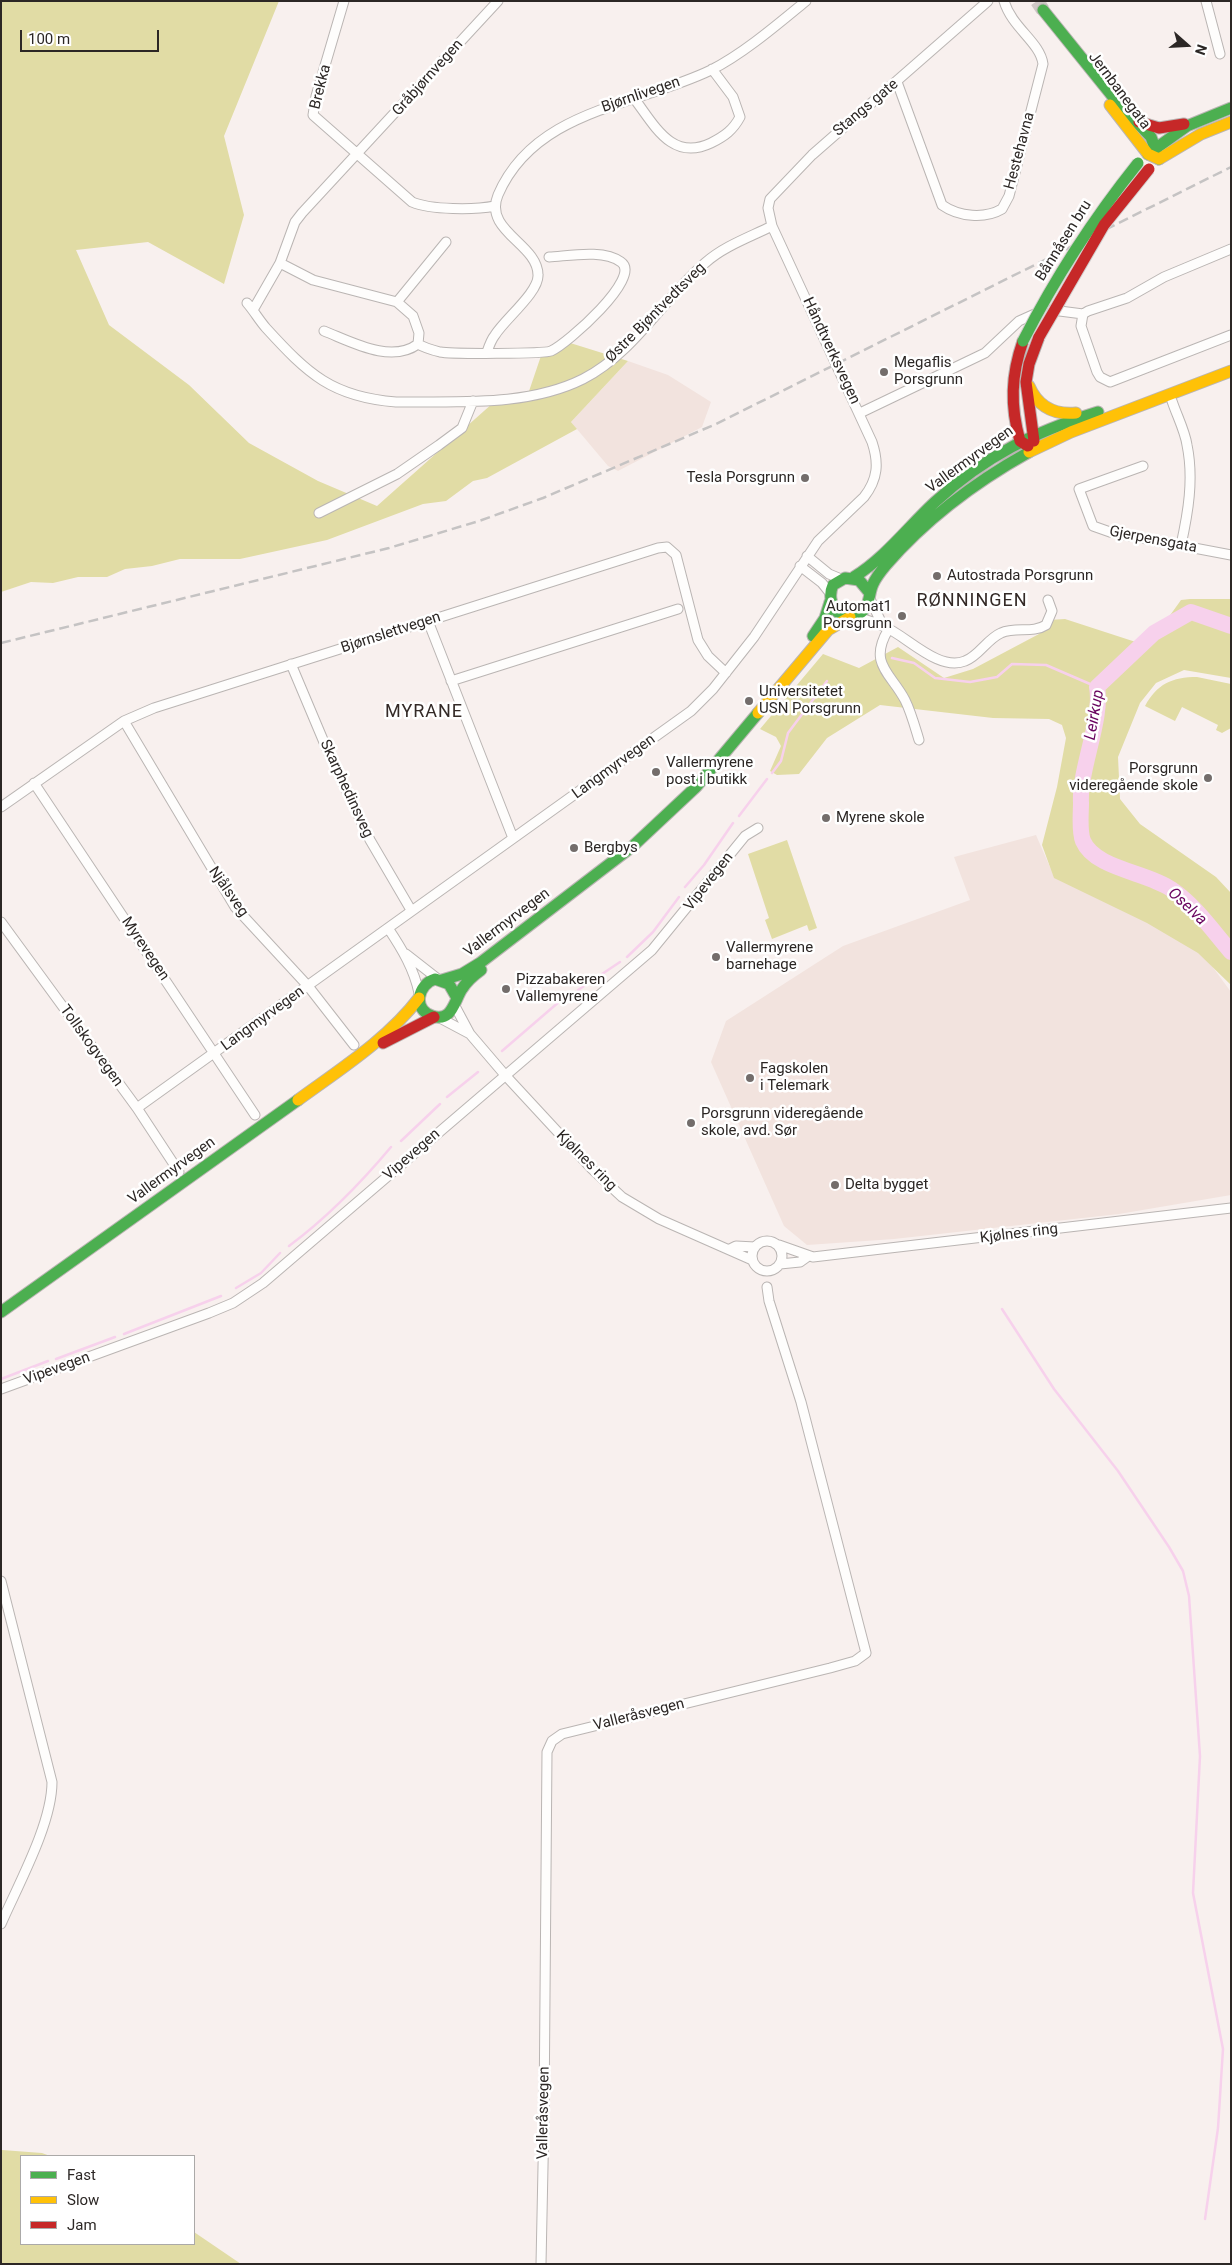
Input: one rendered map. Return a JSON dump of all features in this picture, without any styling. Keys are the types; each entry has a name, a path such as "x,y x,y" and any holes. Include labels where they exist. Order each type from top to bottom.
{"main road":[{"name":"Jernbanegata","path":"1043,10 1118,103 1139,122 1151,137 1152,151"},
{"name":"Jernbanegata","path":"1070,44 1076,60 1159,160"},
{"name":"Jernbanegata","path":"1138,163 1152,151 1201,119 1231,108"},
{"path":"1139,122 1152,127 1167,128 1201,119"},
{"path":"1159,160 1201,134 1231,122"},
{"name":"Bånnåsen bru","path":"1026,375 1039,337 1104,226 1125,197 1159,160"},
{"name":"Bånnåsen bru","path":"1020,441 1015,425 1011,387 1014,366 1023,341 1041,306 1110,196 1138,163"},
{"name":"Vallermyrvegen","path":"869,594 886,565 942,512 982,482 1032,450 1155,398 1231,371"},
{"path":"1026,375 1034,398 1047,409 1063,415 1089,410 1096,412"},
{"path":"1020,441 1032,450 1035,434 1026,398 1026,375"},
{"name":"Vallermyrvegen","path":"854,577 879,560 919,517 950,490 1020,441 1133,400 1155,398"},
{"path":"854,577 865,584 869,594 865,609 852,616 838,612 830,597 834,585 841,579 854,577"},
{"name":"Vallermyrvegen","path":"672,809 690,782 812,637 825,618 830,597"},
{"name":"Vallermyrvegen","path":"440,979 470,969 588,882 633,846 696,787 828,630 852,616"},
{"name":"Vallermyrvegen","path":"456,1002 475,975 551,917 588,882"},
{"path":"440,979 452,986 456,1002 450,1013 436,1017 423,1010 419,996 426,983 440,979"},
{"name":"Vallermyrvegen","path":"1,1312 357,1050 370,1043 405,1016 419,996"},
{"name":"Vallermyrvegen","path":"357,1050 436,1017"}],"street":[{"name":"Brekka","path":"344,1 316,96 313,115 358,154"},
{"name":"Gråbjørnvegen","path":"250,307 280,263 295,222 302,212 358,154 498,1"},
{"name":"Bjørnlivegen","path":"495,206 498,195 510,173 530,150 551,133 604,107 712,69 806,1"},
{"name":"Stangs gate","path":"772,226 768,208 770,198 776,191 812,155 988,1"},
{"name":"Hestehavna","path":"896,82 942,205 955,212 983,216 1002,209 1009,196 1043,64 1040,52 1011,19 1004,1"},
{"path":"1206,1 1220,54"},
{"path":"633,97 665,139 679,148 691,149 710,144 733,130 740,117 733,97 712,69"},
{"path":"358,154 404,196 418,204 475,208 495,206 497,217 504,228 535,262 538,274 535,288 493,336 487,352"},
{"name":"Østre Bjøntvedtsveg","path":"250,307 264,326 306,370 319,380 347,393 378,401 396,402 473,400 546,392 572,384 593,373 626,347 707,261 726,248 772,226"},
{"name":"Håndtverksvegen","path":"772,226 860,413 876,454 875,480"},
{"path":"397,302 446,242"},
{"path":"860,413 985,353 1030,314 1048,310 1062,310 1083,314 1132,296 1164,277 1231,249"},
{"path":"324,331 384,351 400,353 418,344 442,352 550,351 570,337 608,301 619,288 625,276 625,268 622,262 610,257 549,257"},
{"path":"280,263 314,280 397,302 413,316 419,333 418,344"},
{"path":"1083,314 1081,326 1095,366 1100,377 1110,382 1231,336"},
{"path":"319,513 397,474 439,445 462,428 473,400"},
{"path":"1172,401 1187,443 1189,456 1189,501 1181,546"},
{"name":"Gjerpensgata","path":"1143,466 1079,488 1093,526 1105,531 1231,555"},
{"name":"Langmyrvegen","path":"136,1108 691,712 726,673 764,623 807,556 829,529 864,497 875,480"},
{"name":"Bjørnslettvegen","path":"1,807 124,722 154,708 626,558 666,547 676,555 698,640 708,656 726,673"},
{"path":"807,556 829,574 841,579"},
{"path":"800,566 822,583 830,597"},
{"path":"869,594 886,628 882,644 881,663 885,673 906,701 919,740"},
{"path":"852,616 886,628 934,657 947,662 960,662 970,659 999,634 1010,629 1034,630 1046,625 1052,611 1048,600"},
{"path":"451,681 678,609"},
{"path":"428,621 512,838"},
{"name":"Skarphedinsveg","path":"291,664 326,747 370,840 411,910"},
{"name":"Njålsveg","path":"124,722 235,907 308,986 357,1050"},
{"name":"Myrevegen","path":"34,783 256,1115"},
{"name":"Vipevegen","path":"1,1389 220,1309 276,1274 505,1074 652,950 745,836 758,828"},
{"name":"Tollskogvegen","path":"1,922 136,1108 179,1172"},
{"path":"388,928 404,952 414,974 419,996"},
{"path":"404,952 440,979"},
{"name":"Kjølnes ring","path":"456,1002 470,1034 592,1169 622,1197 659,1219 706,1242 730,1249 732,1252 752,1260"},
{"name":"Kjølnes ring","path":"436,1017 470,1034"},
{"name":"Kjølnes ring","path":"780,1264 800,1262 807,1257 1231,1208"},
{"path":"764,1241 779,1245 782,1252 780,1264 766,1271 755,1266 752,1260 755,1247 764,1241"},
{"name":"Kjølnes ring","path":"779,1245 807,1257"},
{"name":"Kjølnes ring","path":"730,1249 736,1246 755,1247"},
{"name":"Valleråsvegen","path":"541,2264 547,1752 552,1740 562,1734 830,1668 855,1661 866,1653 801,1402 769,1301 767,1287"},
{"path":"1,1581 52,1782 52,1798 39,1837 1,1924"}],"shaded area":[{"path":"1,1 279,1 224,136 244,215 224,284 148,242 76,250 109,325 189,385 249,443 318,481 377,506 493,403 526,400 543,350 567,342 628,361 571,422 577,429 487,478 473,481 446,501 423,504 327,540 240,559 180,559 152,566 125,569 107,577 78,577 53,583 31,582 1,592"},
{"path":"628,361 668,375 711,402 702,427 618,471 608,466 571,422"},
{"path":"1231,599 1231,678 1184,670 1156,683 1140,703 1118,757 1120,799 1140,824 1216,877 1231,893 1231,985 1198,953 1147,923 1054,878 1042,845 1057,787 1066,738 1062,725 1049,719 993,718 880,705 827,738 799,774 777,775 770,771 781,746 776,737 760,729 823,654 859,668 898,647 944,678 973,669 1039,634 1049,620 1065,619 1148,646 1181,600"},
{"path":"1197,677 1231,684 1231,728 1222,733 1216,730 1218,725 1182,707 1175,721 1145,706 1155,692 1166,683 1180,678"},
{"path":"1036,835 1053,874 1195,943 1231,992 1231,1195 1119,1214 894,1239 807,1245 784,1226 711,1062 726,1021 843,946 970,900 954,857"},
{"path":"787,840 817,928 809,931 807,925 772,939 765,920 769,918 748,854"},
{"path":"2,2150 47,2155 20,2155 20,2245 195,2245 195,2233 241,2264 1,2264"}],"waterway":[{"name":"Leirkup","path":"1231,626 1191,612 1154,633 1097,687 1097,714 1081,790 1080,822 1083,841 1098,858 1161,883 1180,895 1196,910 1231,952"},
{"path":"892,658 914,663 935,678 970,682 997,677 1012,664 1046,665 1097,687"},
{"path":"772,773 781,761 788,733 827,681"},
{"path":"739,816 767,779"},
{"path":"685,887 704,865 733,823"},
{"path":"627,957 653,932 679,897"},
{"path":"578,990 620,962"},
{"path":"502,1051 560,1001"},
{"path":"447,1097 478,1072"},
{"path":"401,1141 440,1104"},
{"path":"289,1246 343,1200 391,1147"},
{"path":"236,1288 261,1273 280,1253"},
{"path":"124,1334 221,1296"},
{"path":"1002,1309 1054,1389 1118,1471 1169,1547 1183,1571 1189,1596 1200,1756 1193,1893 1223,2049 1218,2128 1205,2219"},
{"path":"56,1359 115,1337"},
{"path":"1,1379 48,1361"}],"tunnel":[{"path":"1037,1 1043,10"}],"railway":[{"path":"1,643 389,548 479,521 543,498 716,424 1231,167"}],"traffic: fast":[{"path":"1043,10 1118,103 1151,137 1159,159"},
{"path":"1148,154 1187,126 1231,108"},
{"path":"1023,341 1048,294 1076,249 1138,163"},
{"path":"854,577 876,560 935,502 973,471 1031,437 1098,412"},
{"path":"869,592 859,580 845,578 833,585 831,592 832,605 840,614 845,616 852,617 863,611 866,608 874,581 886,565 917,532 971,489 1029,452"},
{"path":"813,636 825,618 830,602"},
{"path":"442,980 462,974 480,963 633,846 696,787 758,713"},
{"path":"457,998 449,984 435,979 429,982 421,991 420,1003 426,1013 432,1016 439,1017 448,1014 466,983 481,970"},
{"path":"1,1312 298,1100"}],"traffic: slow":[{"path":"1110,105 1148,154 1159,159"},
{"path":"1159,159 1201,134 1231,122"},
{"path":"1029,452 1071,432 1231,371"},
{"path":"1029,386 1037,399 1048,408 1061,413 1076,413"},
{"path":"758,713 828,630 850,617"},
{"path":"298,1100 378,1040 407,1013 419,998"}],"traffic: jam":[{"path":"1139,122 1159,128 1184,124"},
{"path":"1039,337 1104,225 1149,169"},
{"path":"1034,441 1026,382 1029,364 1039,337"},
{"path":"1023,341 1014,378 1013,403 1020,441 1028,446"},
{"path":"383,1043 434,1017"}],"place":[{"name":"Megaflis Porsgrunn","path":"884,372"},
{"name":"Tesla Porsgrunn","path":"805,478"},
{"name":"Autostrada Porsgrunn","path":"937,576"},
{"name":"Automat1 Porsgrunn","path":"902,616"},
{"name":"Universitetet USN Porsgrunn","path":"749,701"},
{"name":"Vallermyrene post i butikk","path":"656,772"},
{"name":"Porsgrunn videregående skole","path":"1208,778"},
{"name":"Myrene skole","path":"826,818"},
{"name":"Bergbys","path":"574,848"},
{"name":"Vallermyrene barnehage","path":"716,957"},
{"name":"Pizzabakeren Vallemyrene","path":"506,989"},
{"name":"Fagskolen i Telemark","path":"750,1078"},
{"name":"Porsgrunn videregående skole, avd. Sør","path":"691,1123"},
{"name":"Delta bygget","path":"835,1185"}],"district":[{"name":"RØNNINGEN","path":"972,601"},
{"name":"MYRANE","path":"424,712"}],"water label":[{"name":"Oselva","path":"1187,907"}]}
